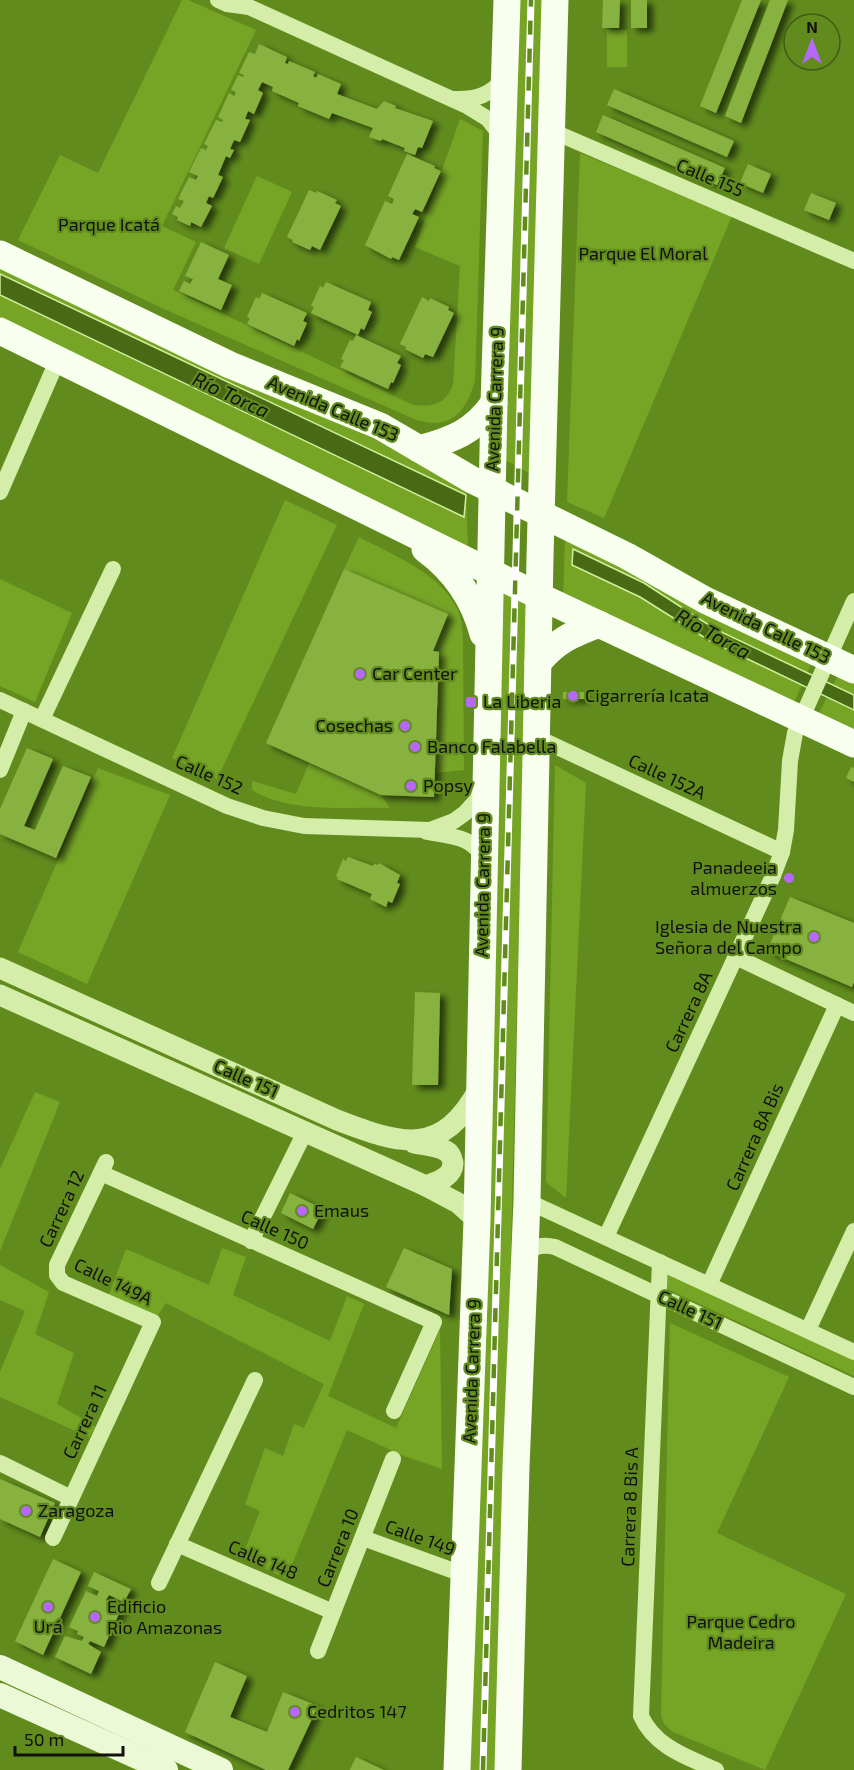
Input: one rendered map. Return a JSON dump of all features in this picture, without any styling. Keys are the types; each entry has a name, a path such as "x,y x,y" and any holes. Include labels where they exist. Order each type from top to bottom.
{"main road":[{"name":"Avenida Carrera 9","path":"458,1770 477,1220 484,775 507,0"},
{"path":"508,1770 516,1467 527,1201 539,596 555,0"},
{"name":"Avenida Calle 153","path":"0,254 230,365 380,426 458,473 492,497 541,521 650,568 826,665 854,670"},
{"path":"0,331 539,596 812,716 854,744"},
{"path":"419,449 455,438 466,432 484,418 494,403"},
{"path":"386,519 442,562 460,583 476,611 488,652"},
{"path":"538,663 558,642 599,624"},
{"path":"0,1667 221,1770"},
{"path":"0,1695 166,1770"}],"street":[{"path":"218,0 227,4 246,4 450,98 479,112 488,119 502,137"},
{"path":"450,98 466,99 486,95 504,78"},
{"name":"Calle 155","path":"552,131 854,261"},
{"path":"0,492 58,359"},
{"path":"42,719 113,569"},
{"name":"Carrera 8A","path":"606,1237 773,876 782,852 786,830 790,761 795,733 812,716 826,665 854,601"},
{"name":"Calle 152","path":"0,699 227,806 263,818 304,826 430,830 443,826 465,813 481,789 484,775"},
{"path":"0,770 24,711"},
{"path":"790,761 802,741 813,733 812,716"},
{"name":"Calle 152A","path":"536,737 782,852"},
{"name":"Calle 152","path":"417,830 470,842 478,849 483,860"},
{"path":"736,957 854,1013"},
{"name":"Calle 151","path":"0,968 337,1120 363,1130 398,1139 423,1139 446,1131 470,1107 480,1087"},
{"name":"Calle 151","path":"0,995 426,1186 460,1204 477,1220"},
{"name":"Carrera 8A Bis","path":"709,1285 837,1005"},
{"path":"251,1241 305,1132"},
{"path":"398,1139 449,1152 453,1164 451,1170 446,1177 426,1186"},
{"name":"Calle 150","path":"103,1168 251,1241 434,1322 394,1411"},
{"name":"Carrera 12","path":"57,1275 57,1265 103,1168"},
{"name":"Calle 151","path":"527,1201 854,1352"},
{"path":"808,1330 854,1231"},
{"name":"Calle 151","path":"525,1253 544,1245 555,1247 854,1387"},
{"name":"Carrera 8 Bis A","path":"660,1262 641,1716 645,1726 664,1746 716,1770"},
{"name":"Calle 149A","path":"57,1275 63,1283 153,1322"},
{"name":"Carrera 11","path":"53,1538 153,1322"},
{"path":"159,1583 255,1380"},
{"name":"Carrera 10","path":"318,1651 393,1459"},
{"path":"0,1462 71,1498"},
{"name":"Calle 149","path":"363,1538 465,1575"},
{"name":"Calle 148","path":"177,1544 333,1612"}],"green space":[{"name":"Parque Icatá","path":"182,0 188,0 256,30 162,226 196,242 173,290 413,405 438,403 453,385 460,266 415,247 460,119 483,131 475,381 466,403 454,417 437,423 414,419 164,309 18,240 60,155 98,173"},
{"path":"518,0 543,0 531,474 505,460"},
{"path":"607,30 627,30 627,67 607,67"},
{"name":"Parque El Moral","path":"580,153 732,216 604,518 567,502"},
{"path":"257,176 292,192 259,264 224,248"},
{"path":"0,265 335,415 466,489 468,549 0,322"},
{"path":"285,500 337,525 217,779 172,758"},
{"path":"359,537 429,576 451,598 458,611 463,639 464,770 435,773 439,652 433,651 448,614 344,569"},
{"path":"565,539 811,664 793,705 563,600"},
{"path":"0,579 72,613 35,702 0,686"},
{"path":"504,593 527,601 498,1770 468,1770 499,610"},
{"path":"840,671 854,677 854,733 818,715"},
{"path":"309,763 381,795 390,808 301,806 267,797 252,790 252,781 296,794"},
{"path":"555,765 586,783 566,1198 546,1182"},
{"path":"98,768 170,795 87,984 18,952"},
{"path":"35,1092 60,1102 0,1251 0,1169"},
{"path":"222,1248 246,1257 233,1295 330,1341 347,1296 364,1304 328,1396 396,1428 440,1330 442,1469 404,1456 347,1430 286,1579 242,1557 260,1511 245,1504 265,1448 283,1456 294,1424 304,1428 324,1384 166,1303 156,1318 108,1297 126,1249 209,1285"},
{"path":"0,1265 49,1292 35,1334 74,1353 57,1404 96,1427 89,1437 0,1397 0,1372 25,1311 0,1300"},
{"path":"666,1272 854,1358 854,1376 665,1288"},
{"name":"Parque Cedro Madeira","path":"670,1323 789,1377 717,1533 846,1594 765,1770 673,1732 664,1724 661,1715"}],"water":[{"name":"Río Torca","path":"0,274 466,495 464,517 0,295"},
{"name":"Río Torca","path":"573,549 644,583 715,629 854,695 854,710 710,641 640,597 572,565"}],"building":[{"path":"603,0 620,0 619,28 602,28"},
{"path":"631,0 647,0 647,28 631,28"},
{"path":"742,0 761,0 716,113 700,106"},
{"path":"770,0 788,0 741,123 725,116"},
{"path":"259,44 287,57 285,63 288,64 289,61 315,72 313,76 316,78 318,74 341,84 337,94 377,109 384,101 396,106 395,108 433,121 422,148 418,147 415,155 404,151 405,148 382,139 381,141 369,137 373,128 332,113 329,119 298,106 299,103 272,91 273,87 262,82 258,90 263,93 254,114 248,111 245,119 250,120 240,142 234,140 230,149 234,150 230,158 226,156 218,175 223,177 213,198 209,196 206,203 212,206 201,227 191,222 190,226 177,220 178,217 172,214 176,206 180,208 184,201 178,199 189,177 196,180 198,176 189,172 201,148 206,150 208,146 204,144 216,120 222,122 223,120 218,117 229,93 234,96 236,92 231,90 238,75 243,77 244,75 239,73 249,52 255,54"},
{"path":"614,89 734,141 727,157 607,105"},
{"path":"603,115 725,168 717,185 596,132"},
{"path":"407,154 441,171 422,212 415,209 412,214 419,217 399,260 392,257 391,259 365,245 385,201 392,204 393,202 394,199 388,196"},
{"path":"748,164 771,174 763,193 740,183"},
{"path":"309,190 337,200 335,203 341,206 320,250 312,246 310,250 292,242 293,240 287,237"},
{"path":"811,193 836,203 829,220 804,210"},
{"path":"201,242 229,255 218,279 232,285 221,310 179,291 184,281 190,284 193,279 185,276"},
{"path":"326,282 371,302 368,310 372,312 364,330 361,328 358,335 311,313 314,307 311,306 320,286 323,288"},
{"path":"262,293 307,313 303,321 307,323 299,341 297,339 294,346 247,324 250,318 247,317 256,297 259,299"},
{"path":"422,297 429,301 430,298 449,307 448,310 454,313 433,357 425,354 423,358 400,344"},
{"path":"356,335 401,356 397,363 401,365 388,389 340,367 344,360 341,359 350,340 353,341"},
{"path":"344,569 448,614 433,651 439,652 434,797 381,795 266,743"},
{"name":"Cigarrería Icata","path":"563,692 584,692 584,699 563,699"},
{"path":"27,748 53,759 24,826 35,830 63,766 91,777 56,858 0,834 0,809"},
{"path":"851,767 854,768 854,782 846,778"},
{"path":"348,857 373,866 379,863 400,875 397,883 400,884 392,903 388,901 386,907 370,899 372,894 337,879 336,876 343,859 346,861"},
{"name":"Iglesia de Nuestra Señora del Campo","path":"790,897 854,923 854,982 852,987 767,951"},
{"path":"415,992 440,993 438,1085 412,1085"},
{"name":"Emaus","path":"290,1193 323,1209 313,1229 281,1213"},
{"path":"404,1248 452,1269 449,1315 386,1287"},
{"name":"Zaragoza","path":"0,1479 55,1503 40,1537 0,1519"},
{"name":"Urá","path":"53,1559 81,1572 43,1655 15,1641"},
{"name":"Edificio Rio Amazonas","path":"94,1572 131,1589 124,1602 109,1595 106,1600 122,1607 104,1647 90,1641 88,1644 101,1652 91,1674 55,1657 65,1636 82,1641 84,1637 69,1627 86,1591 97,1596 99,1591 88,1586"},
{"name":"Cedritos 147","path":"215,1662 247,1676 230,1717 267,1732 283,1692 318,1706 288,1770 266,1770 185,1732"},
{"path":"356,1757 384,1770 350,1770"}],"railway":[{"path":"483,1770 531,0"}],"place":[{"name":"Car Center","path":"360,674"},
{"name":"Cigarrería Icata","path":"573,696"},
{"name":"La Liberia","path":"471,702"},
{"name":"Cosechas","path":"405,726"},
{"name":"Banco Falabella","path":"415,747"},
{"name":"Popsy","path":"411,786"},
{"name":"Panadeeia almuerzos","path":"789,878"},
{"name":"Iglesia de Nuestra Señora del Campo","path":"814,937"},
{"name":"Emaus","path":"302,1211"},
{"name":"Zaragoza","path":"26,1511"},
{"name":"Urá","path":"48,1607"},
{"name":"Edificio Rio Amazonas","path":"95,1617"},
{"name":"Cedritos 147","path":"295,1712"}]}
